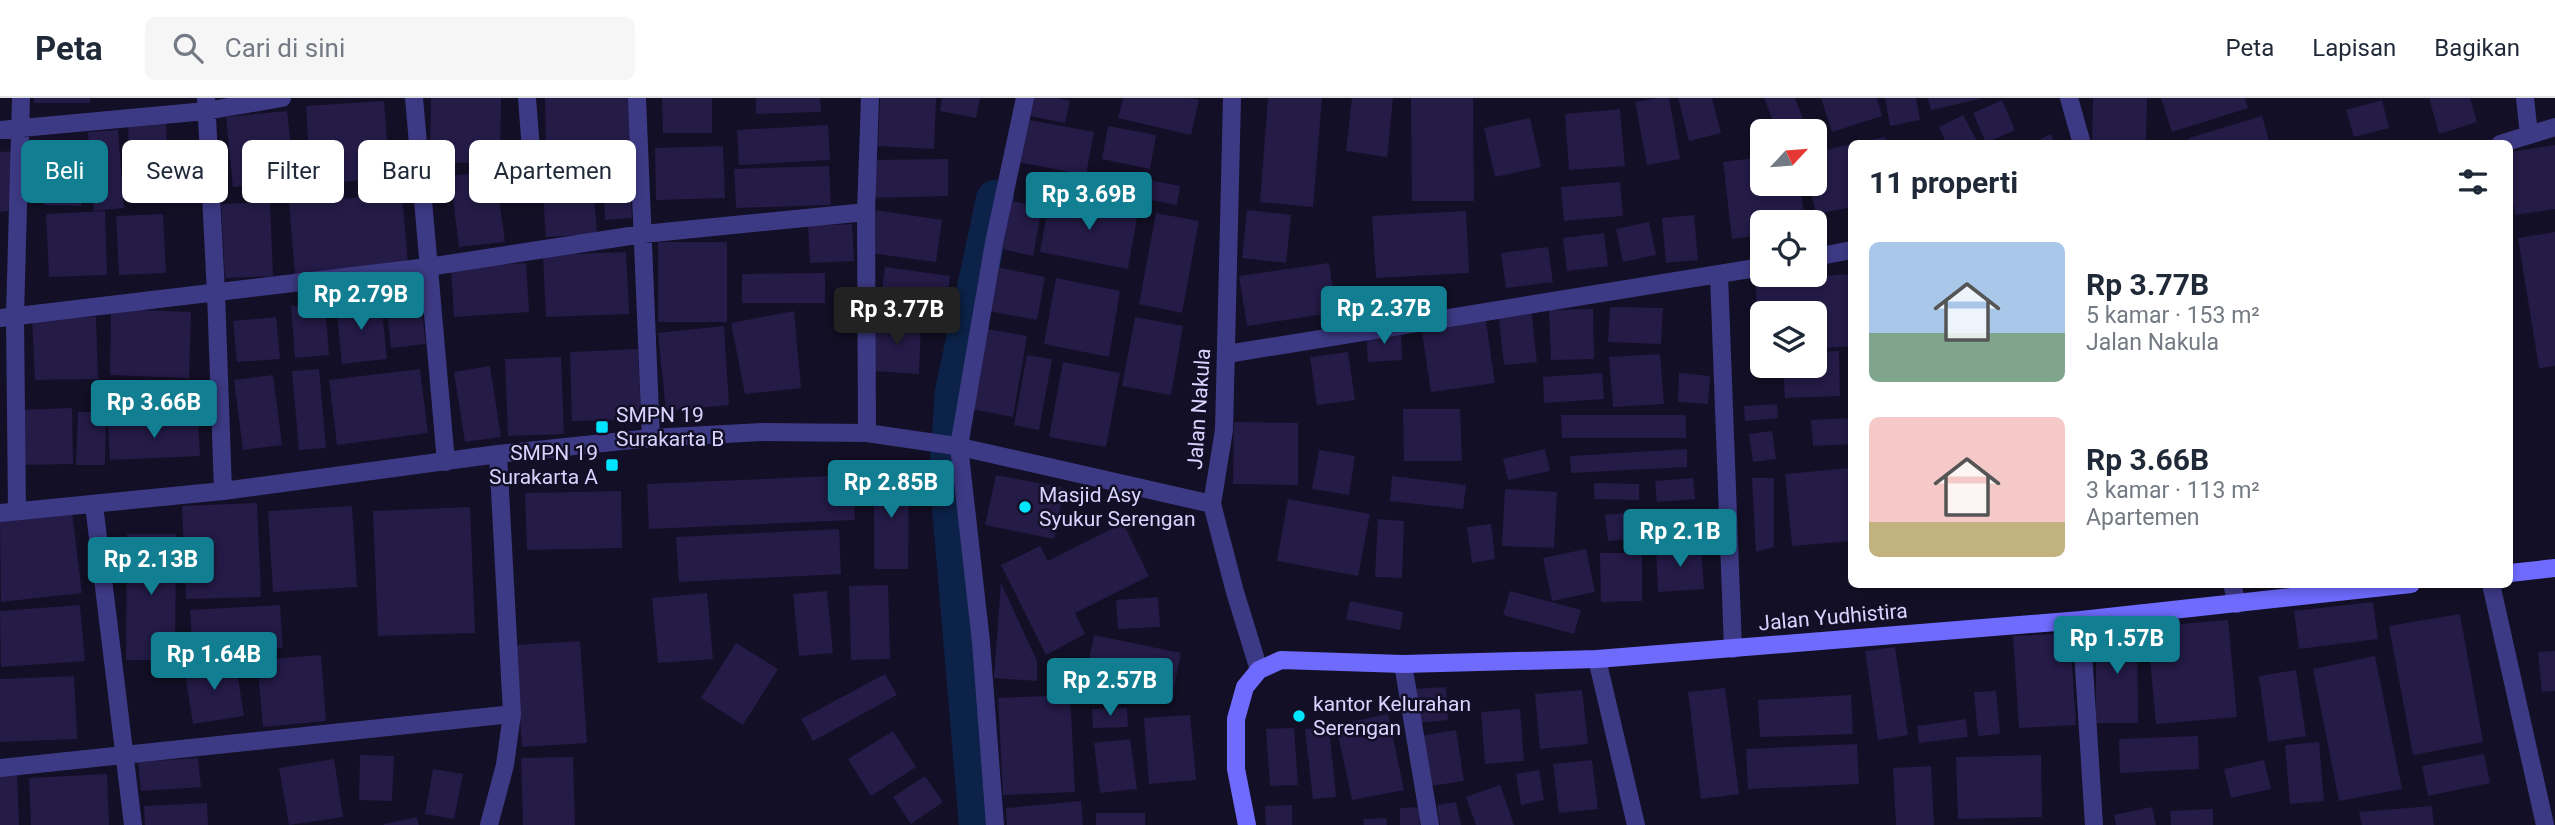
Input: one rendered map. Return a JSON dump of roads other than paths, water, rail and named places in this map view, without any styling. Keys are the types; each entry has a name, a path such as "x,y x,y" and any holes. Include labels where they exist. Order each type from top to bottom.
{"street":[{"path":"9,511 8,317 22,98"},
{"path":"0,130 206,104 282,98"},
{"path":"414,98 446,462"},
{"path":"527,98 530,140"},
{"path":"637,98 651,438"},
{"path":"867,433 866,212 870,98"},
{"path":"995,825 981,642 958,446 994,243 1025,98"},
{"name":"Jalan Nakula","path":"9,511 223,491 498,454 651,438 762,432 867,433 958,446 1212,504 1224,430 1232,98"},
{"path":"2069,98 2081,140"},
{"path":"2525,98 2529,135"},
{"path":"206,104 223,491"},
{"path":"2513,140 2555,127"},
{"path":"8,317 428,267 643,234 866,212"},
{"path":"1827,255 1848,251"},
{"path":"1227,354 1750,269"},
{"path":"1719,275 1733,649"},
{"path":"489,825 505,765 512,714 498,454"},
{"path":"1212,504 1259,670 1245,687 1236,719 1236,769 1247,825"},
{"path":"94,505 133,825"},
{"path":"2513,573 2555,568"},
{"path":"2233,588 2237,604"},
{"name":"Jalan Yudhistira","path":"1259,670 1281,660 1403,664 1597,659 2081,620 2376,588"},
{"path":"2492,588 2545,825"},
{"path":"2081,620 2094,825"},
{"path":"1597,659 1636,825"},
{"path":"1403,664 1430,825"},
{"path":"0,768 512,714"}],"waterway":[{"path":"978,825 948,473 954,391 995,199"}],"place":[{"name":"SMPN 19 Surakarta B","path":"602,427"},
{"name":"SMPN 19 Surakarta A","path":"612,465"},
{"name":"Masjid Asy Syukur Serengan","path":"1025,507"},
{"name":"kantor Kelurahan Serengan","path":"1299,716"}]}
